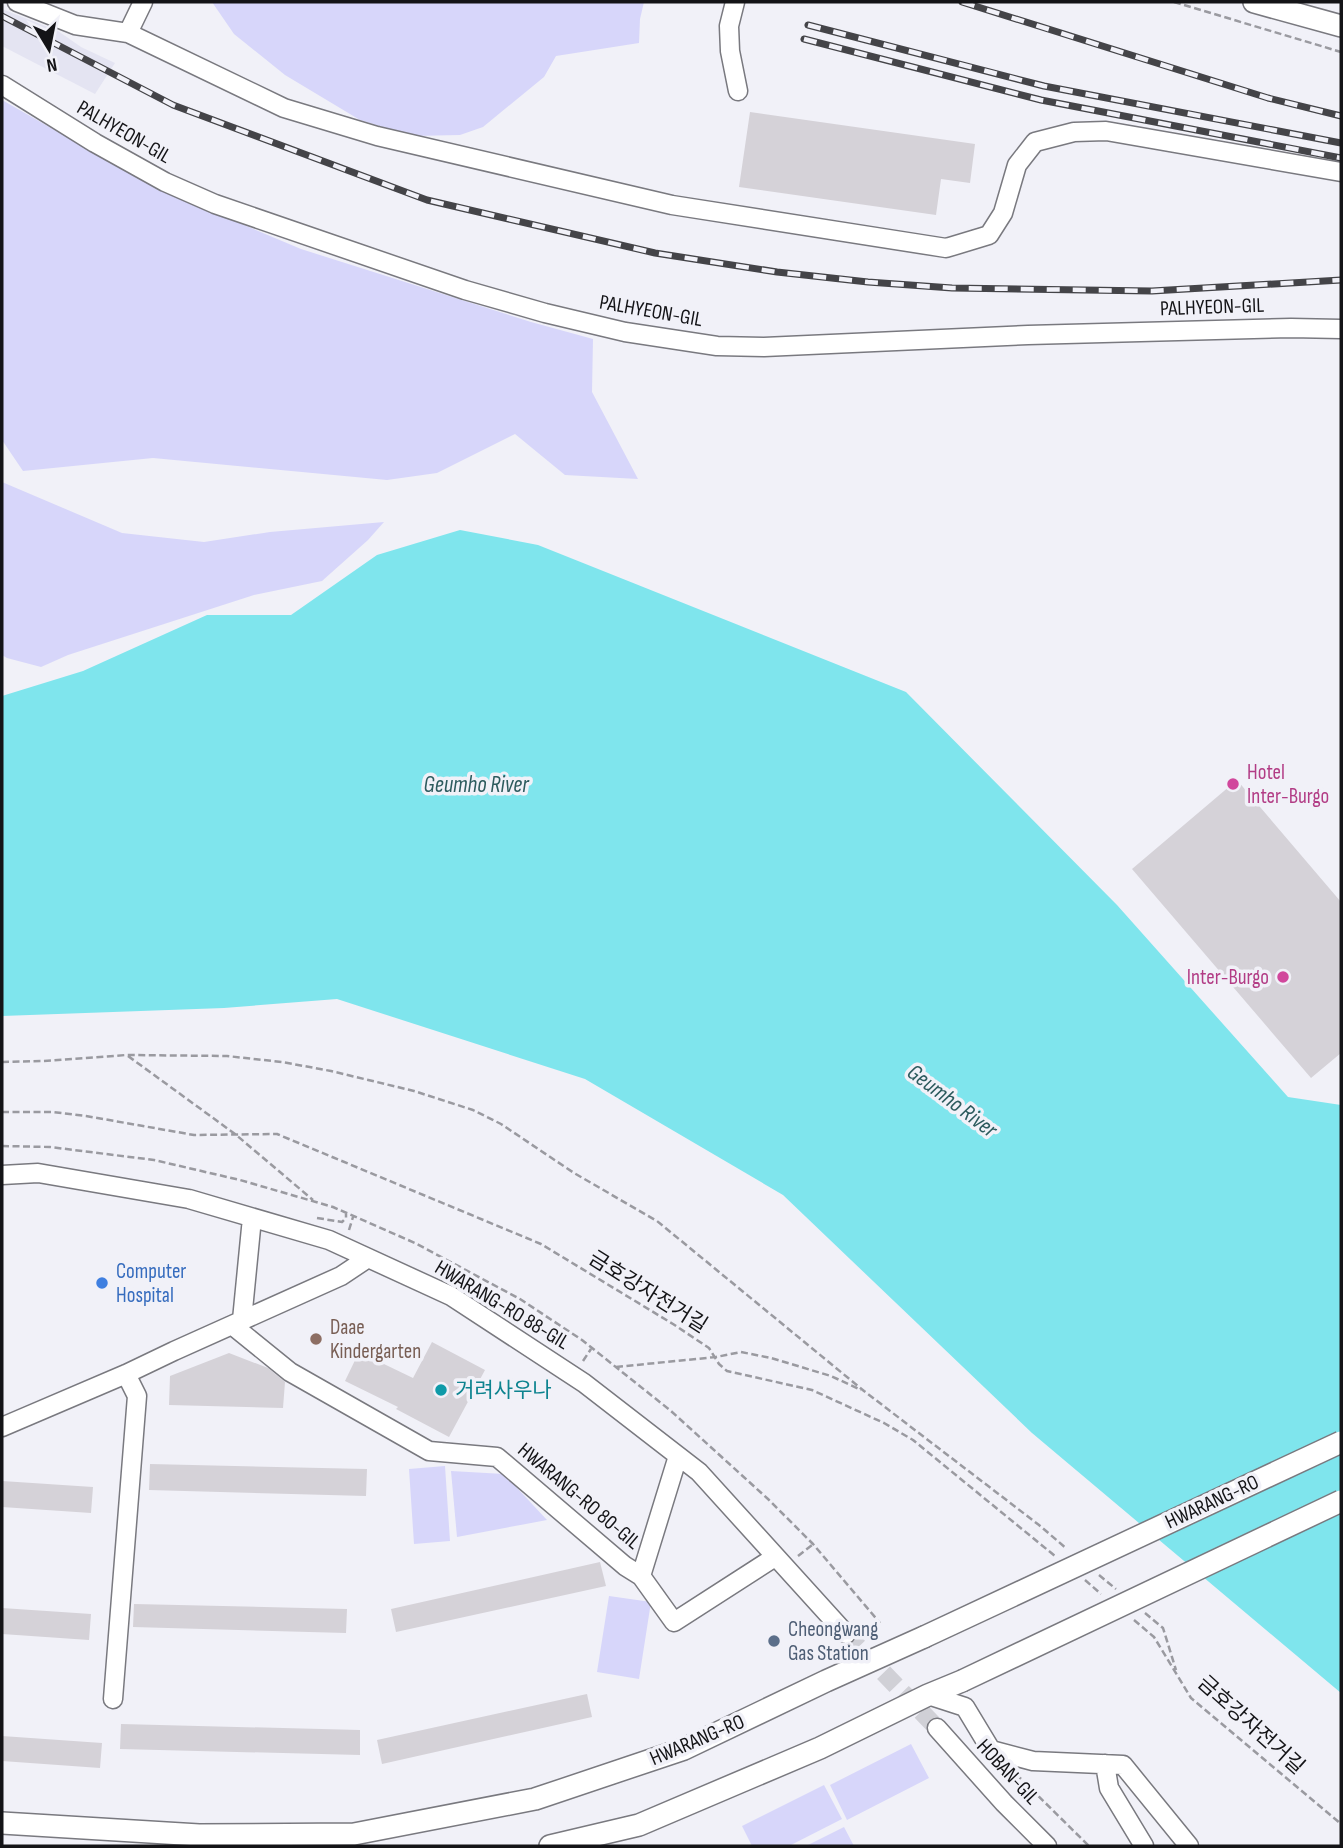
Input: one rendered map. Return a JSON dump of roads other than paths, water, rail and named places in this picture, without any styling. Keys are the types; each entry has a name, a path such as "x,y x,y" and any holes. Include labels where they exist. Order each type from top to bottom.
{"main road":[{"path":"1254,2 1341,26"},
{"name":"HWARANG-RO","path":"2,1824 199,1835 354,1835 535,1799 684,1749 1341,1442"},
{"path":"550,1846 639,1825 820,1748 1341,1500"}],"street":[{"path":"17,2 75,25 128,33 284,108 377,136 672,205 946,248 989,234 1003,213 1017,165 1035,142 1074,132 1107,131 1341,172"},
{"path":"128,33 143,2"},
{"path":"735,2 729,39 738,91"},
{"name":"PALHYEON-GIL","path":"2,85 154,176 215,204 465,290 625,332 717,346 765,346 1028,335 1341,329"},
{"name":"HWARANG-RO 88-GIL","path":"2,1175 38,1173 189,1199 329,1240 452,1296 584,1382 699,1472 846,1634"},
{"path":"237,1322 252,1217"},
{"path":"2,1427 341,1276 368,1258"},
{"name":"HWARANG-RO 80-GIL","path":"237,1322 290,1371 429,1451 497,1457 640,1576 678,1456"},
{"path":"113,1699 137,1396 126,1374"},
{"path":"640,1576 674,1622 775,1557"},
{"path":"928,1695 965,1707 991,1749 1033,1761 1123,1765 1189,1846"},
{"name":"HOBAN-GIL","path":"937,1728 1004,1803 1047,1846"},
{"path":"1105,1764 1110,1787 1144,1846"}],"water":[{"name":"Geumho River","path":"460,530 538,545 906,692 1117,905 1288,1097 1341,1105 1341,1693 1032,1433 783,1195 585,1079 337,999 224,1008 2,1016 2,696 83,671 207,615 291,615 377,555"}],"tunnel":[{"path":"846,1634 937,1728"}],"railway":[{"path":"962,2 1268,98 1341,116"},
{"path":"2,16 173,105 427,200 655,253 777,272 952,288 1152,291 1341,280"},
{"path":"808,25 1044,86 1341,143"},
{"path":"804,39 1041,100 1341,158"}],"place":[{"name":"Hotel Inter-Burgo","path":"1233,784"},
{"name":"Inter-Burgo","path":"1283,977"},
{"name":"Computer Hospital","path":"102,1283"},
{"name":"Daae Kindergarten","path":"316,1339"},
{"name":"거려사우나","path":"441,1390"},
{"name":"Cheongwang Gas Station","path":"774,1641"}]}
